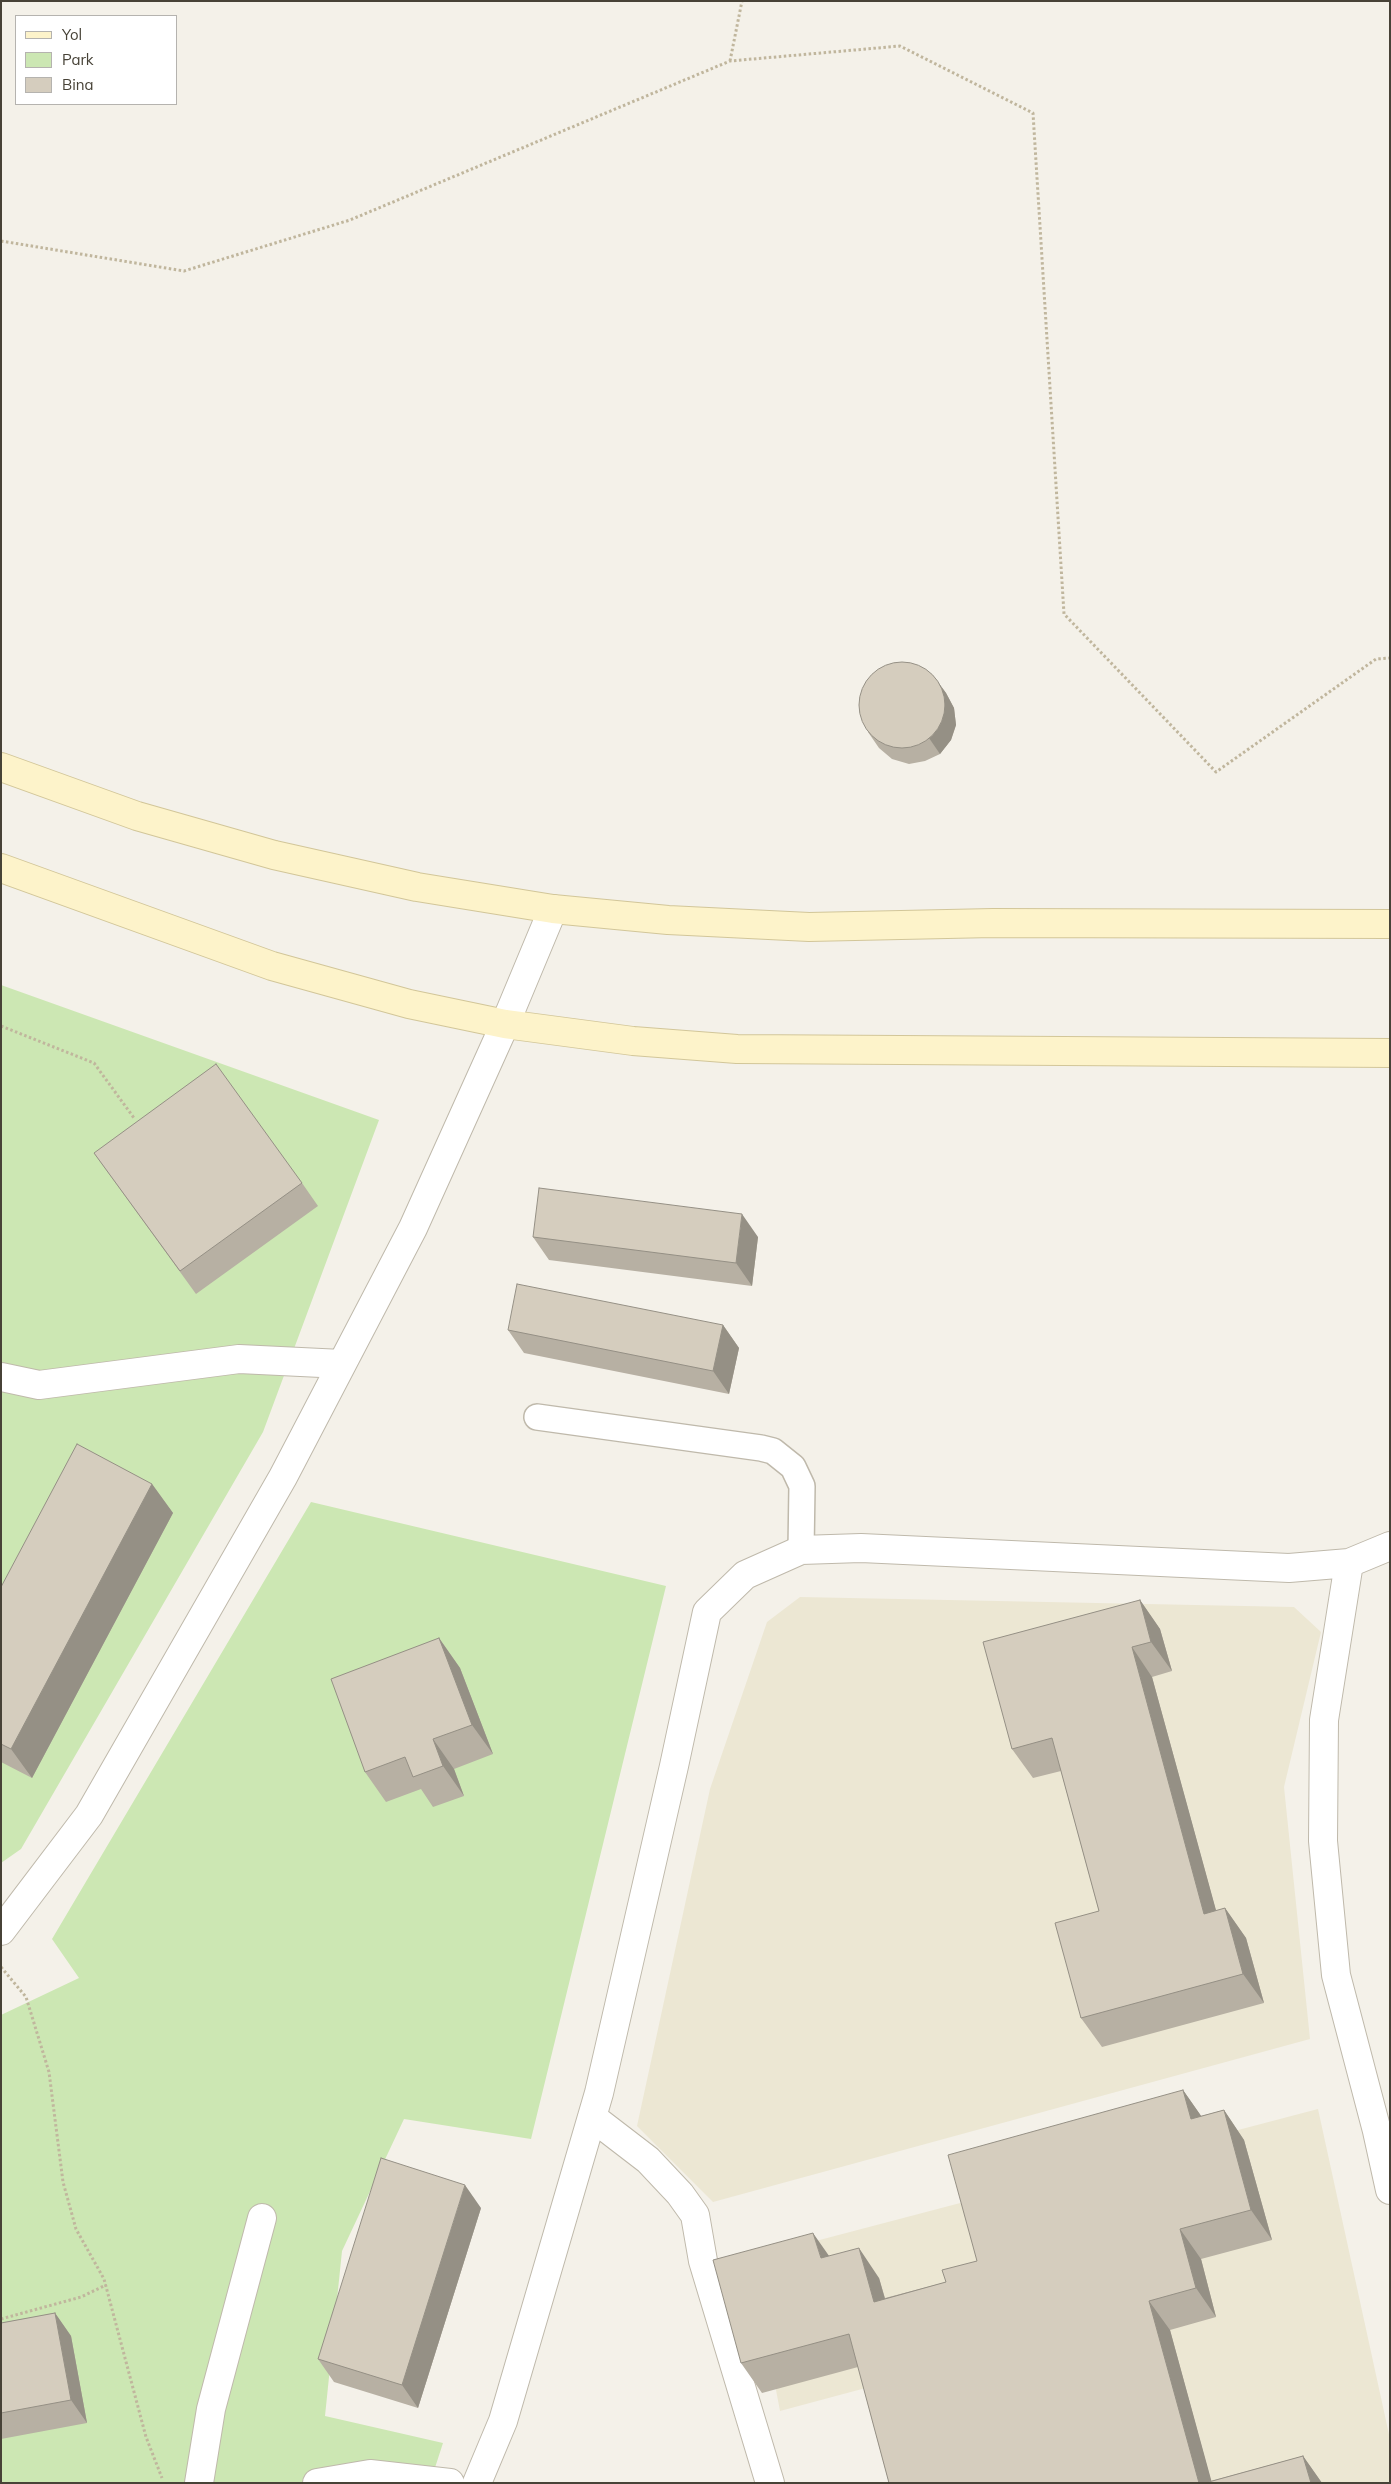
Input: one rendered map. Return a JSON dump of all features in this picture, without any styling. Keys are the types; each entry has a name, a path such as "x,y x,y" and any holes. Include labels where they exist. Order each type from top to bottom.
{"street":[{"path":"1,767 137,816 274,855 417,887 553,909 668,920 809,927 993,924 1390,924"},
{"path":"1,868 272,966 409,1004 505,1024 633,1041 737,1049 1390,1053"},
{"path":"1,1931 89,1815 283,1476 412,1228 505,1024 553,909"},
{"path":"1,1377 39,1385 240,1359 342,1364"},
{"path":"477,2483 503,2421 592,2117 674,1766 707,1612 745,1574 801,1550 871,1548 1289,1568 1349,1563 1390,1546"},
{"path":"1349,1563 1324,1720 1323,1841 1336,1975 1378,2131 1390,2190"},
{"path":"592,2117 648,2160 680,2194 694,2214 703,2261 770,2483"},
{"path":"199,2483 211,2409 262,2218"},
{"path":"317,2483 370,2474 450,2483"}],"lane":[{"path":"537,1417 773,1451 793,1467 802,1486 801,1550"}],"path":[{"path":"730,61 742,1"},
{"path":"1,241 184,271 350,220 730,61 900,46 1033,113 1064,614 1216,772 1376,659 1390,658"},
{"path":"1,1026 94,1063 134,1118"},
{"path":"1,1967 26,1997 49,2072 63,2182 76,2229 106,2285 146,2437 164,2483"},
{"path":"1,2319 81,2297 106,2285"}],"shaded area":[{"path":"800,1597 1294,1607 1321,1632 1284,1787 1310,2039 713,2202 637,2126 710,1789 767,1622"},
{"path":"1318,2109 1390,2439 1390,2483 933,2483 903,2378 780,2411 751,2258"}],"green space":[{"path":"1,985 379,1120 263,1432 21,1849 1,1863"},
{"path":"311,1502 666,1586 531,2139 404,2119 342,2251 325,2416 443,2443 430,2483 1,2483 1,2015 79,1978 52,1939"}],"building":[{"path":"902,662 918,666 932,675 941,689 945,705 941,721 932,735 918,744 902,748 886,744 872,735 863,721 859,705 863,689 872,675 886,666"},
{"path":"216,1064 302,1183 180,1271 94,1153"},
{"path":"539,1188 742,1214 736,1263 533,1237"},
{"path":"517,1284 723,1325 713,1371 508,1330"},
{"path":"77,1444 152,1484 11,1749 1,1744 1,1587"},
{"path":"1140,1600 1151,1642 1132,1647 1204,1914 1225,1908 1243,1974 1081,2018 1055,1923 1099,1911 1052,1738 1012,1749 983,1642"},
{"path":"439,1638 472,1725 433,1739 443,1766 413,1777 405,1757 365,1772 331,1679"},
{"path":"1183,2090 1191,2119 1224,2110 1251,2210 1180,2229 1196,2288 1149,2301 1199,2483 889,2483 849,2334 741,2363 713,2260 813,2233 821,2258 859,2248 874,2302 946,2282 942,2270 977,2261 948,2155"},
{"path":"381,2158 465,2185 402,2385 318,2359"},
{"path":"55,2313 71,2400 1,2413 1,2323"},
{"path":"1303,2456 1311,2483 1205,2483"}]}
